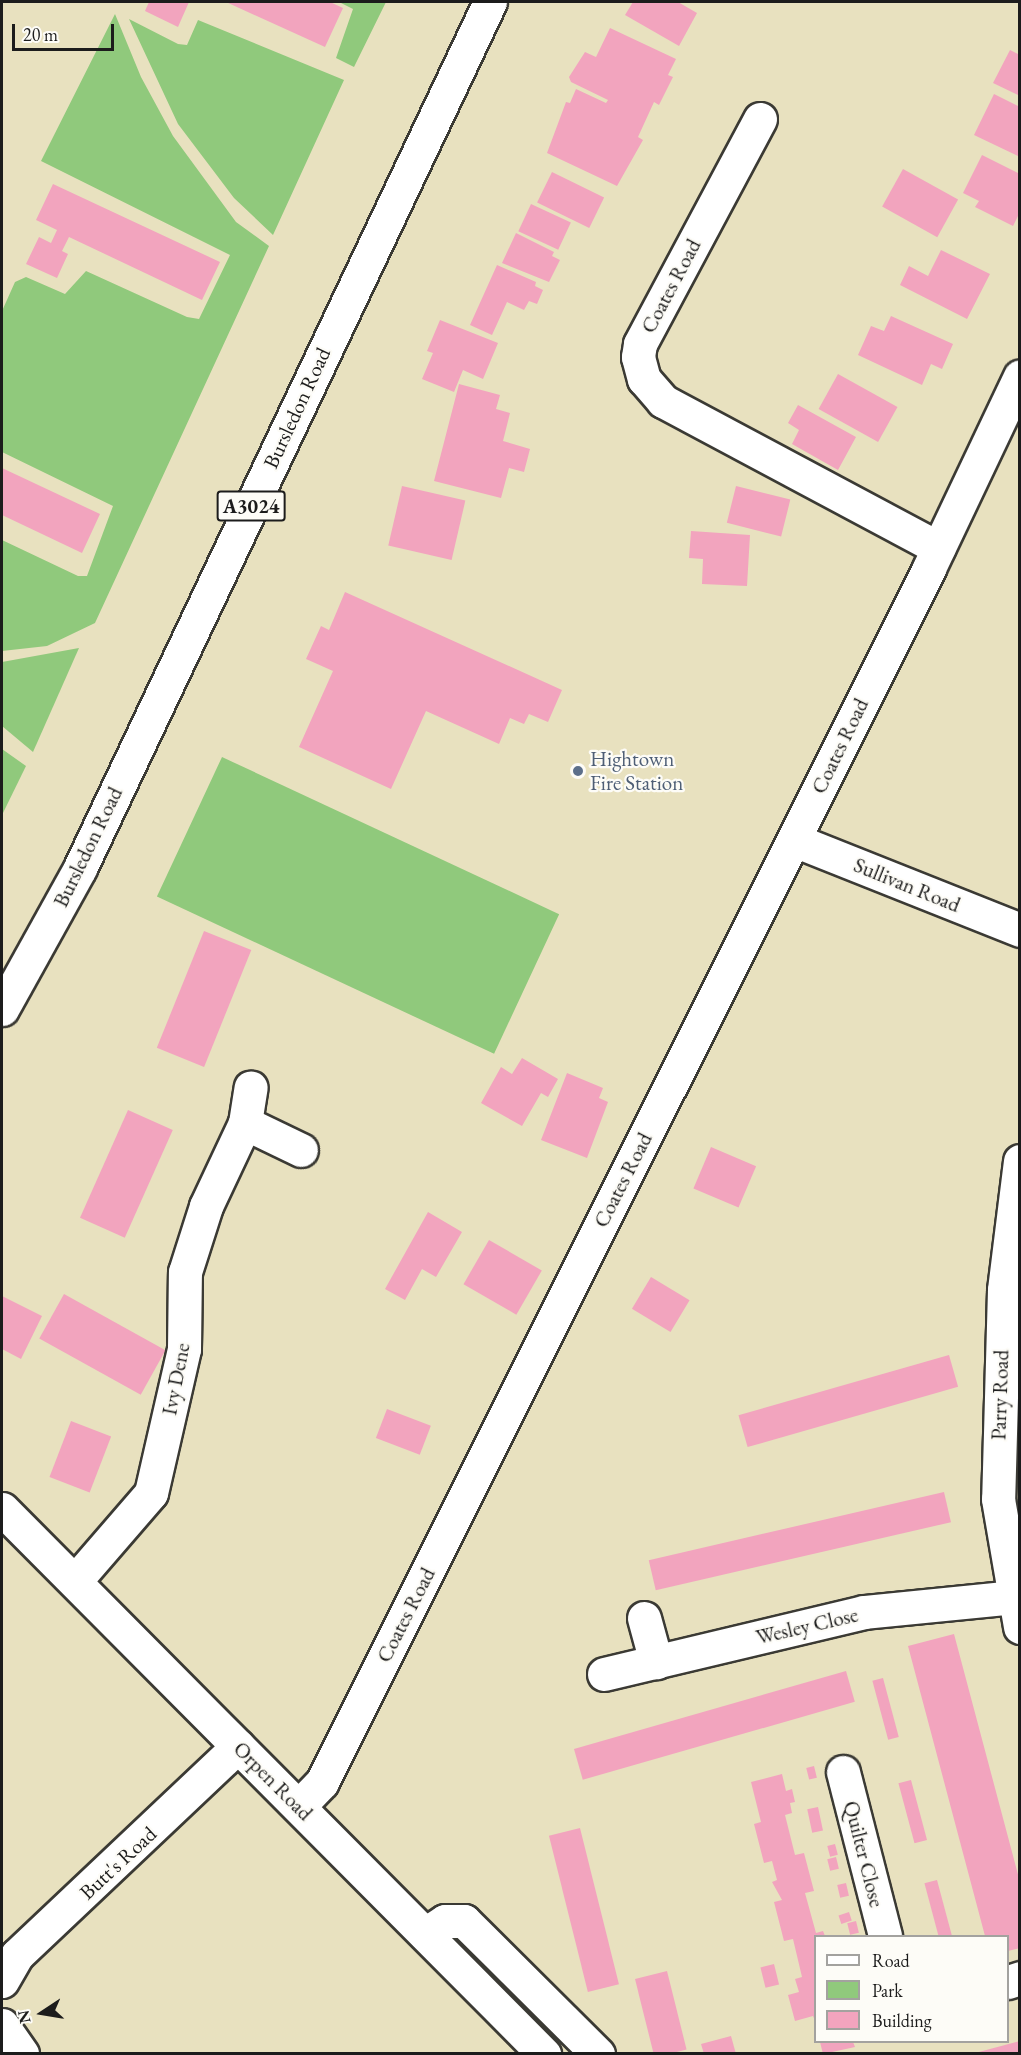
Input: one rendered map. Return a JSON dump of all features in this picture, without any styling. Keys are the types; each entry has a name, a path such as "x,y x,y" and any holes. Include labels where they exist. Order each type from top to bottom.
{"street":[{"name":"Bursledon Road","path":"2,1010 80,868 490,2"},
{"name":"Coates Road","path":"760,119 648,327 638,357 644,379 663,401 938,548"},
{"name":"Coates Road","path":"299,1806 322,1782 794,840 1020,376"},
{"name":"Sullivan Road","path":"794,840 1020,930"},
{"name":"Ivy Dene","path":"75,1581 151,1493 184,1349 185,1272 206,1206 245,1123 251,1087"},
{"path":"245,1123 301,1150"},
{"name":"Parry Road","path":"1016,1612 998,1499 1004,1290 1020,1161"},
{"name":"Orpen Road","path":"2,1509 544,2054"},
{"name":"Wesley Close","path":"604,1674 864,1612 1016,1612"},
{"path":"644,1618 656,1662"},
{"name":"Butt's Road","path":"2,1981 17,1955 238,1746"},
{"name":"Quilter Close","path":"843,1772 885,1935"},
{"path":"424,1934 446,1921 469,1925 598,2054"},
{"path":"2,2025 22,2054"}],"green space":[{"path":"339,2 386,2 354,67 336,58 353,9"},
{"path":"115,14 141,77 173,136 236,222 269,246 95,623 47,646 2,651 2,540 78,576 87,576 113,506 2,452 2,311 15,282 26,277 65,294 86,271 187,317 199,319 230,255 41,161"},
{"path":"129,19 178,44 187,45 198,20 344,80 273,235 234,198 178,124"},
{"path":"79,648 33,752 2,726 2,662"},
{"path":"2,749 26,766 2,815"},
{"path":"222,757 559,914 494,1054 157,897"}],"building":[{"path":"149,2 189,2 178,27 145,11"},
{"path":"226,2 330,2 343,8 325,47"},
{"path":"633,2 678,2 697,13 679,46 625,15"},
{"path":"610,28 676,59 668,75 673,77 659,105 654,102 638,137 643,140 617,186 547,153 566,102 570,103 576,89 606,103 608,100 571,82 569,77 585,52 596,57"},
{"path":"1010,50 1020,55 1020,96 993,83"},
{"path":"994,94 1020,107 1020,157 974,135"},
{"path":"982,155 1020,174 1020,212 1013,226 975,207 979,201 963,193"},
{"path":"903,169 958,200 937,237 882,207"},
{"path":"552,172 604,197 589,228 537,203"},
{"path":"53,184 220,262 202,300 69,237 62,251 68,254 57,278 26,264 39,237 51,243 57,230 36,220"},
{"path":"531,204 571,223 558,250 518,231"},
{"path":"516,233 554,252 552,256 560,260 549,282 502,263"},
{"path":"941,250 990,274 967,319 900,285 909,266 928,276"},
{"path":"497,265 536,282 535,286 543,290 537,304 529,301 524,310 507,302 492,335 470,325"},
{"path":"891,316 953,344 942,369 931,364 922,385 858,355 871,326 884,331"},
{"path":"440,320 498,343 483,379 463,370 454,392 422,379 433,353 427,351"},
{"path":"838,374 897,407 878,442 819,409"},
{"path":"459,384 500,395 496,409 510,413 503,441 530,449 524,472 509,468 501,498 434,481"},
{"path":"798,405 856,437 838,470 792,444 799,430 788,423"},
{"path":"2,468 100,514 82,553 2,515"},
{"path":"402,486 465,501 452,560 388,545"},
{"path":"736,486 790,500 781,536 727,523"},
{"path":"691,531 750,535 747,586 702,584 703,559 689,558"},
{"path":"345,592 562,690 548,722 529,714 524,724 510,718 499,744 426,711 391,789 299,747 333,671 306,659 321,626 329,630"},
{"path":"204,931 251,950 204,1067 157,1048"},
{"path":"522,1058 558,1079 548,1097 541,1093 522,1126 481,1103 501,1067 512,1074"},
{"path":"567,1073 603,1088 599,1098 608,1102 587,1158 541,1140"},
{"path":"128,1110 173,1130 125,1238 80,1218"},
{"path":"711,1147 756,1166 739,1208 693,1188"},
{"path":"428,1212 462,1232 436,1277 422,1269 405,1300 385,1289"},
{"path":"489,1240 542,1270 516,1315 463,1284"},
{"path":"651,1277 690,1300 671,1332 632,1309"},
{"path":"64,1294 165,1350 141,1395 39,1339"},
{"path":"2,1296 42,1316 21,1359 2,1349"},
{"path":"949,1355 958,1387 748,1447 738,1415"},
{"path":"387,1409 431,1426 420,1455 376,1438"},
{"path":"71,1421 111,1436 90,1492 49,1477"},
{"path":"944,1492 951,1522 656,1590 649,1560"},
{"path":"954,1634 1020,1882 1020,1948 1009,1951 1009,1935 985,1935 908,1646"},
{"path":"846,1671 855,1702 583,1780 574,1749"},
{"path":"883,1678 899,1737 888,1740 872,1681"},
{"path":"814,1766 817,1778 809,1780 806,1768"},
{"path":"782,1774 786,1791 792,1789 795,1802 790,1803 792,1813 785,1815 795,1855 804,1853 814,1891 805,1893 816,1933 823,1931 825,1935 814,1935 814,2018 813,2016 795,2021 788,1995 799,1992 795,1979 802,1977 793,1939 784,1941 774,1902 782,1900 772,1882 777,1880 772,1861 764,1863 754,1824 761,1822 751,1782"},
{"path":"911,1780 927,1840 914,1843 898,1783"},
{"path":"818,1807 823,1830 812,1833 807,1809"},
{"path":"580,1828 619,1984 588,1992 549,1836"},
{"path":"835,1844 838,1855 830,1857 827,1846"},
{"path":"836,1857 839,1869 830,1871 827,1859"},
{"path":"937,1880 952,1935 938,1935 924,1883"},
{"path":"846,1883 849,1896 840,1898 837,1885"},
{"path":"849,1912 852,1921 841,1924 839,1915"},
{"path":"856,1921 859,1933 850,1935 847,1923"},
{"path":"774,1964 779,1984 765,1988 760,1967"},
{"path":"667,1971 687,2050 669,2054 654,2054 635,1979"},
{"path":"731,2036 736,2054 704,2054 701,2044"},
{"path":"1020,2041 1020,2054 975,2054 975,2053"},
{"path":"820,2043 853,2043 855,2047 823,2054"}],"place":[{"name":"Hightown Fire Station","path":"578,771"}]}
